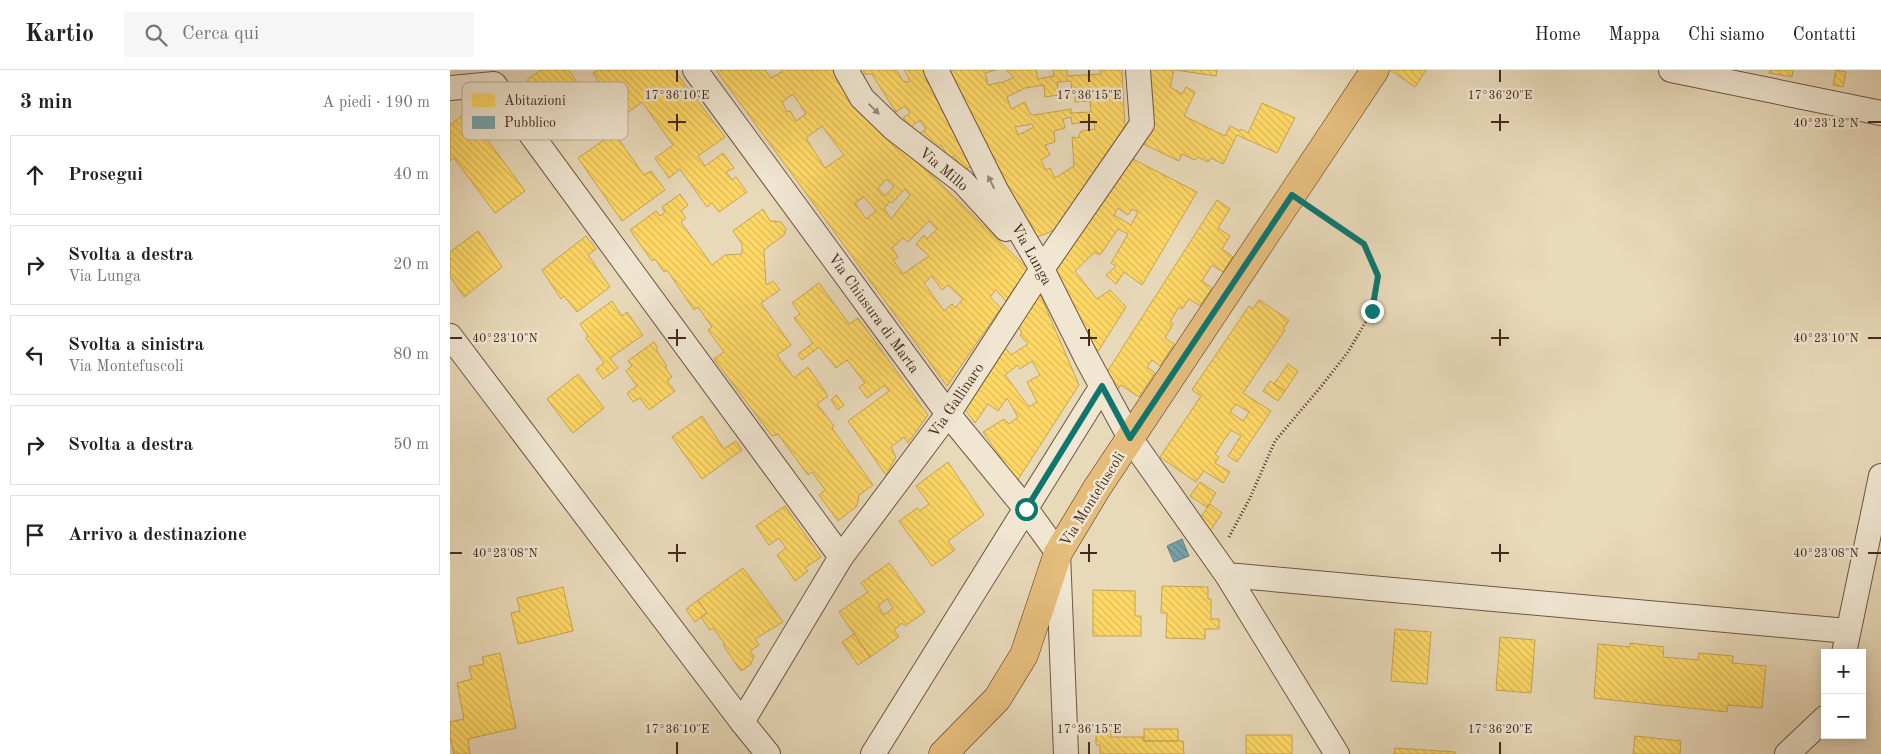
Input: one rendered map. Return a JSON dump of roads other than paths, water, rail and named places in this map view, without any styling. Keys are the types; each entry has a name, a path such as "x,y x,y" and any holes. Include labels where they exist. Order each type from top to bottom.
{"main road":[{"name":"Via Montefuscoli","path":"942,754 997,699 1024,655 1058,553 1096,488 1375,70"}],"street":[{"name":"Via Chiusura di Marta","path":"696,70 948,414 1026,509 1058,553"},
{"name":"Via Millo","path":"846,70 862,98 893,128 963,182 1042,269"},
{"name":"Via Lunga","path":"936,70 997,192 1042,269 1130,438 1227,575 1337,754"},
{"name":"Via Gallinaro","path":"742,722 841,557 948,414 1042,269 1142,124 1138,70"},
{"path":"1671,70 1881,113"},
{"path":"476,82 498,77"},
{"path":"543,140 841,557"},
{"path":"450,336 768,754"},
{"path":"873,754 1102,386"},
{"path":"1227,575 1846,642 1881,476"},
{"path":"1058,553 1066,754"},
{"path":"1787,754 1821,722"}]}
